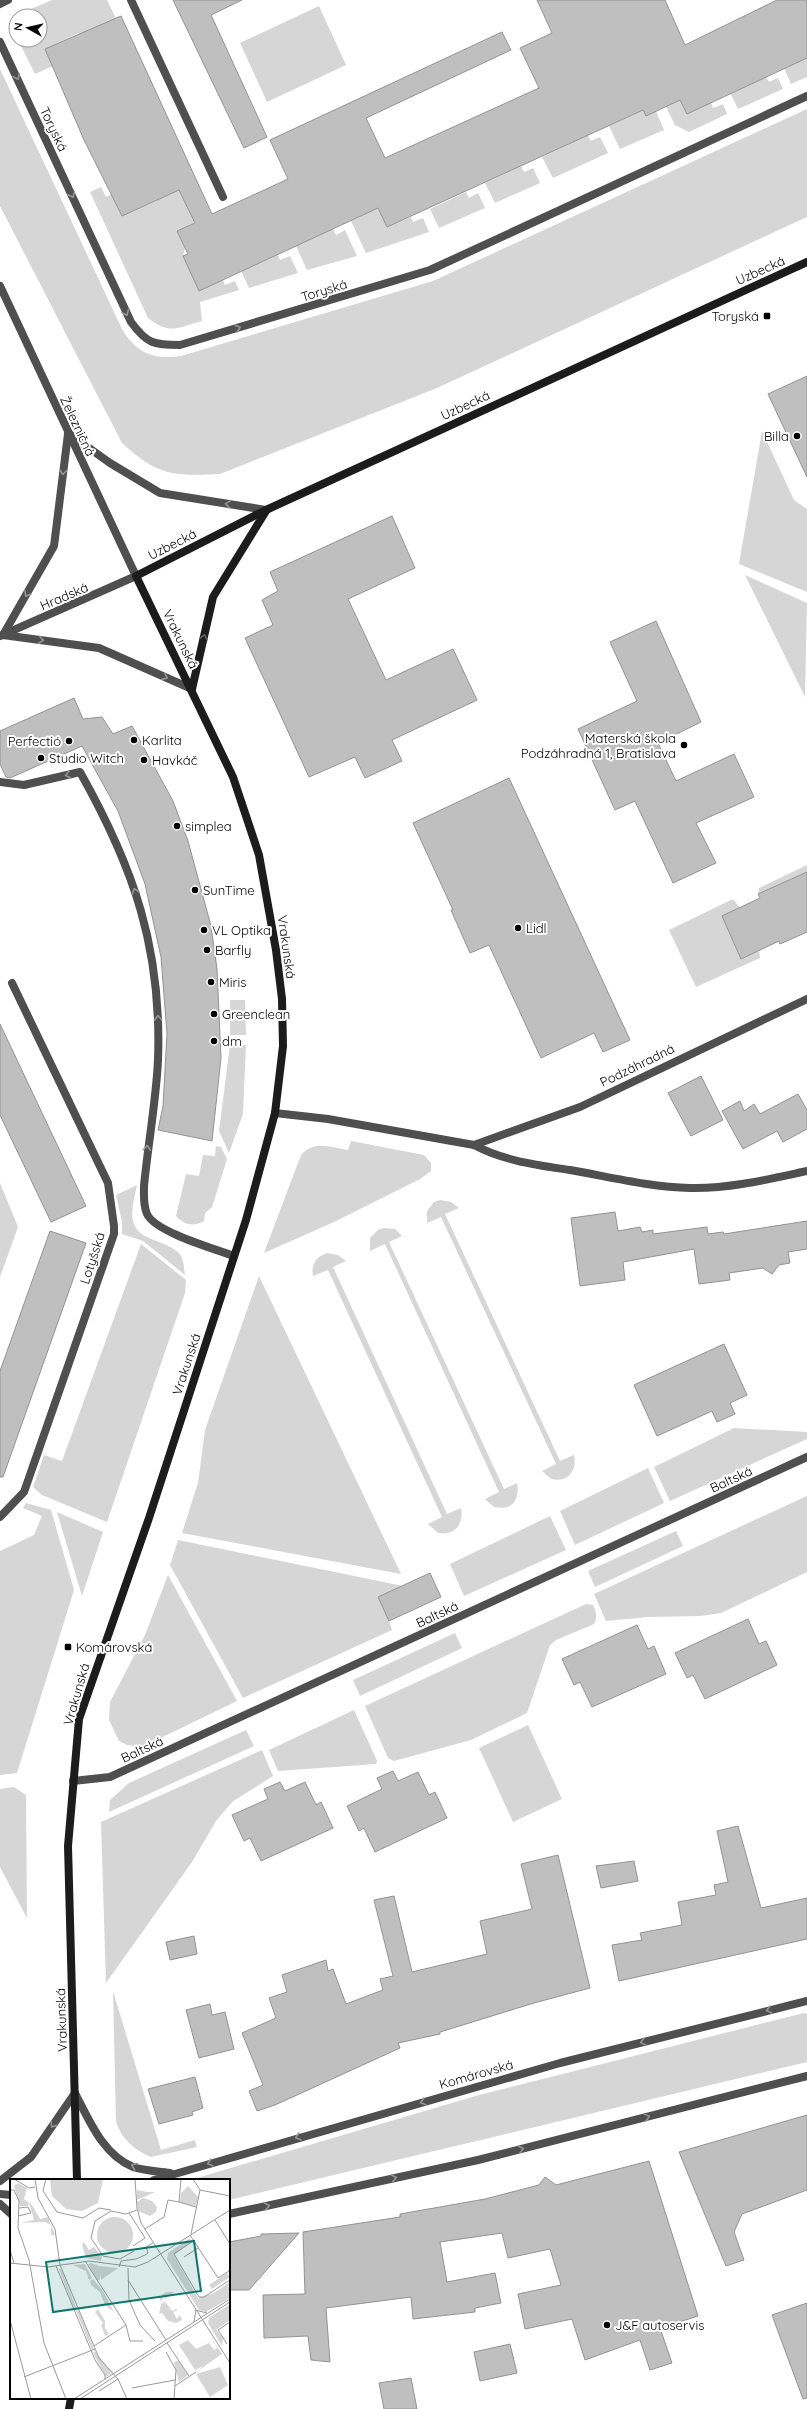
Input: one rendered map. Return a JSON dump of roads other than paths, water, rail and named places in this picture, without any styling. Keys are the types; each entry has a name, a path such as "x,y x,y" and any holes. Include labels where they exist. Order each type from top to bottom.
{"street":[{"path":"0,4 8,0"},
{"path":"131,0 223,197"},
{"name":"Toryská","path":"0,42 131,322 141,336 156,345 180,345 430,270 807,96"},
{"name":"Uzbecká","path":"136,576 266,510 807,262"},
{"name":"Železničná","path":"0,286 136,576"},
{"path":"68,433 110,463 160,493 266,510 214,597 192,689 99,648 1,636 54,546 68,433"},
{"name":"Hradská","path":"1,636 136,576"},
{"name":"Vrakunská","path":"77,2179 68,1846 78,1719 149,1518 234,1256 275,1113 282,1061 282,1017 271,915 259,855 233,777 192,689 136,576"},
{"path":"0,782 24,785 80,772 103,813 128,868 145,919 155,977 158,1024 156,1076 144,1186 144,1203 147,1215 153,1222 180,1235 234,1256"},
{"name":"Lotyšská","path":"0,1517 24,1492 114,1234 108,1183 12,983"},
{"name":"Podzáhradná","path":"474,1145 580,1107 807,999"},
{"name":"Podzáhradná","path":"275,1113 328,1119 474,1145 493,1155 538,1165 655,1185 691,1188 735,1184 807,1171"},
{"name":"Baltská","path":"73,1781 110,1777 807,1457"},
{"name":"Komárovská","path":"157,2179 560,2063 807,2001"},
{"path":"230,2214 478,2160 807,2076"},
{"path":"0,2181 31,2157 75,2093 95,2131 116,2156 133,2167 172,2174"},
{"path":"0,2204 10,2213"},
{"path":"69,2409 71,2399"}],"place":[{"name":"Toryská","path":"767,316"},
{"name":"Billa","path":"797,436"},
{"name":"Karlita","path":"134,740"},
{"name":"Perfectió","path":"69,741"},
{"name":"Materská škola Podzáhradná 1, Bratislava","path":"684,745"},
{"name":"Studio Witch","path":"41,758"},
{"name":"Havkáč","path":"144,760"},
{"name":"simplea","path":"177,826"},
{"name":"SunTime","path":"195,890"},
{"name":"Lidl","path":"518,928"},
{"name":"VL Optika","path":"204,930"},
{"name":"Barfly","path":"207,950"},
{"name":"Miris","path":"211,982"},
{"name":"Greenclean","path":"214,1014"},
{"name":"dm","path":"214,1041"},
{"name":"Komárovská","path":"68,1647"},
{"name":"J&F autoservis","path":"607,2325"}]}
